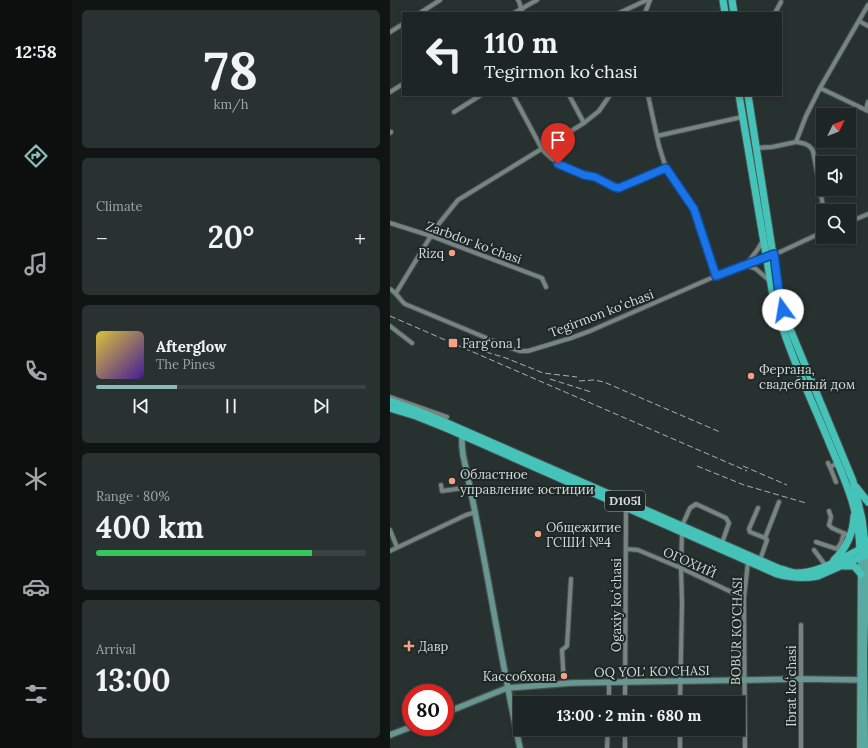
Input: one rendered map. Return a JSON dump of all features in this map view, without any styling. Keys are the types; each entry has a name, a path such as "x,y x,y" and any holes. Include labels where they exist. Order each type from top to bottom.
{"highway":[{"path":"723,0 725,12"},
{"path":"732,0 734,12"},
{"path":"738,96 774,302 782,327 848,487 855,508 860,536 865,551"},
{"path":"748,96 779,293 788,324 853,481 868,502"},
{"name":"D105l","path":"390,401 418,411 626,507 722,544 777,574 792,578 809,578 818,576 842,566 865,551"},
{"name":"D105l","path":"390,408 462,432 748,559 760,560 793,573 810,571 865,551"},
{"path":"853,481 862,519 865,551"},
{"path":"826,566 842,551 847,534 854,524 855,508"},
{"path":"842,566 854,566 861,574"}],"main road":[{"path":"865,551 861,574 862,680 867,714 865,748"},
{"path":"860,748 867,599 865,551"}],"street":[{"path":"422,12 440,0"},
{"path":"518,0 522,11 536,0"},
{"path":"621,12 648,0"},
{"path":"645,12 648,0"},
{"path":"776,12 781,2"},
{"path":"796,142 806,116 820,88 868,5"},
{"path":"859,21 868,26"},
{"path":"390,32 402,25"},
{"path":"390,92 402,85"},
{"path":"820,88 867,111 868,102"},
{"path":"454,112 479,96"},
{"path":"514,96 542,149 558,164 584,175 595,177 619,188 666,168"},
{"path":"570,96 584,123"},
{"path":"396,293 431,236 458,200 584,123 599,111 609,96"},
{"path":"648,96 666,168 694,209 716,276"},
{"path":"657,136 742,117"},
{"path":"756,148 772,147 796,142 803,143 812,148 816,162"},
{"path":"856,219 868,214"},
{"path":"390,218 391,223"},
{"name":"Zarbdor koʻchasi","path":"391,223 431,236 542,278 546,287"},
{"name":"Tegirmon koʻchasi","path":"390,289 396,293 399,300 405,304 520,351 528,351 571,338 716,276 798,245 816,236"},
{"path":"763,240 746,265 756,269 770,282"},
{"path":"390,326 412,343"},
{"path":"390,397 447,417"},
{"path":"462,432 463,455 476,512 507,688 520,748"},
{"path":"836,482 829,465 838,463"},
{"path":"441,485 442,491 470,487"},
{"path":"760,560 767,540 765,538 779,502"},
{"path":"680,696 682,529 690,508 696,504 726,518 729,523 722,544"},
{"name":"Ogaxiy koʻchasi","path":"625,696 626,507"},
{"path":"758,508 749,529 750,532 765,538"},
{"path":"816,542 836,549 847,534 832,528 829,525 829,511"},
{"path":"390,551 466,515 476,512"},
{"path":"390,530 397,547"},
{"name":"ОГОХИЙ","path":"626,548 638,550 681,568 744,598"},
{"path":"814,550 826,566"},
{"name":"BOBUR KO'CHASI","path":"745,748 744,598 748,559"},
{"path":"564,684 562,650 567,646 571,580"},
{"name":"Ibrat koʻchasi","path":"800,748 801,625"},
{"name":"OQ YOL' KO'CHASI","path":"454,709 507,688 609,682 801,679 862,680"},
{"path":"609,682 609,696"},
{"path":"390,735 402,730"},
{"path":"607,748 608,736"},
{"path":"625,736 625,748"},
{"path":"680,736 680,748"}],"railway":[{"path":"390,316 747,471"},
{"path":"486,352 506,358 543,373 577,377"},
{"path":"550,379 591,392"},
{"path":"579,381 594,380 604,382 720,432"},
{"path":"697,466 744,485 806,503"},
{"path":"743,466 787,485"}],"place":[{"name":"Rizq","path":"452,253"},
{"name":"Farg‘ona 1","path":"453,343"},
{"name":"Фергана, свадебный дом","path":"751,376"},
{"name":"Областное управление юстиции","path":"452,481"},
{"name":"Общежитие ГСШИ №4","path":"538,534"},
{"name":"Давр","path":"409,646"},
{"name":"Кассобхона","path":"564,676"}],"route":[{"path":"558,164 584,175 595,177 619,188 666,168 694,209 716,276 774,254 779,293 783,310"}]}
